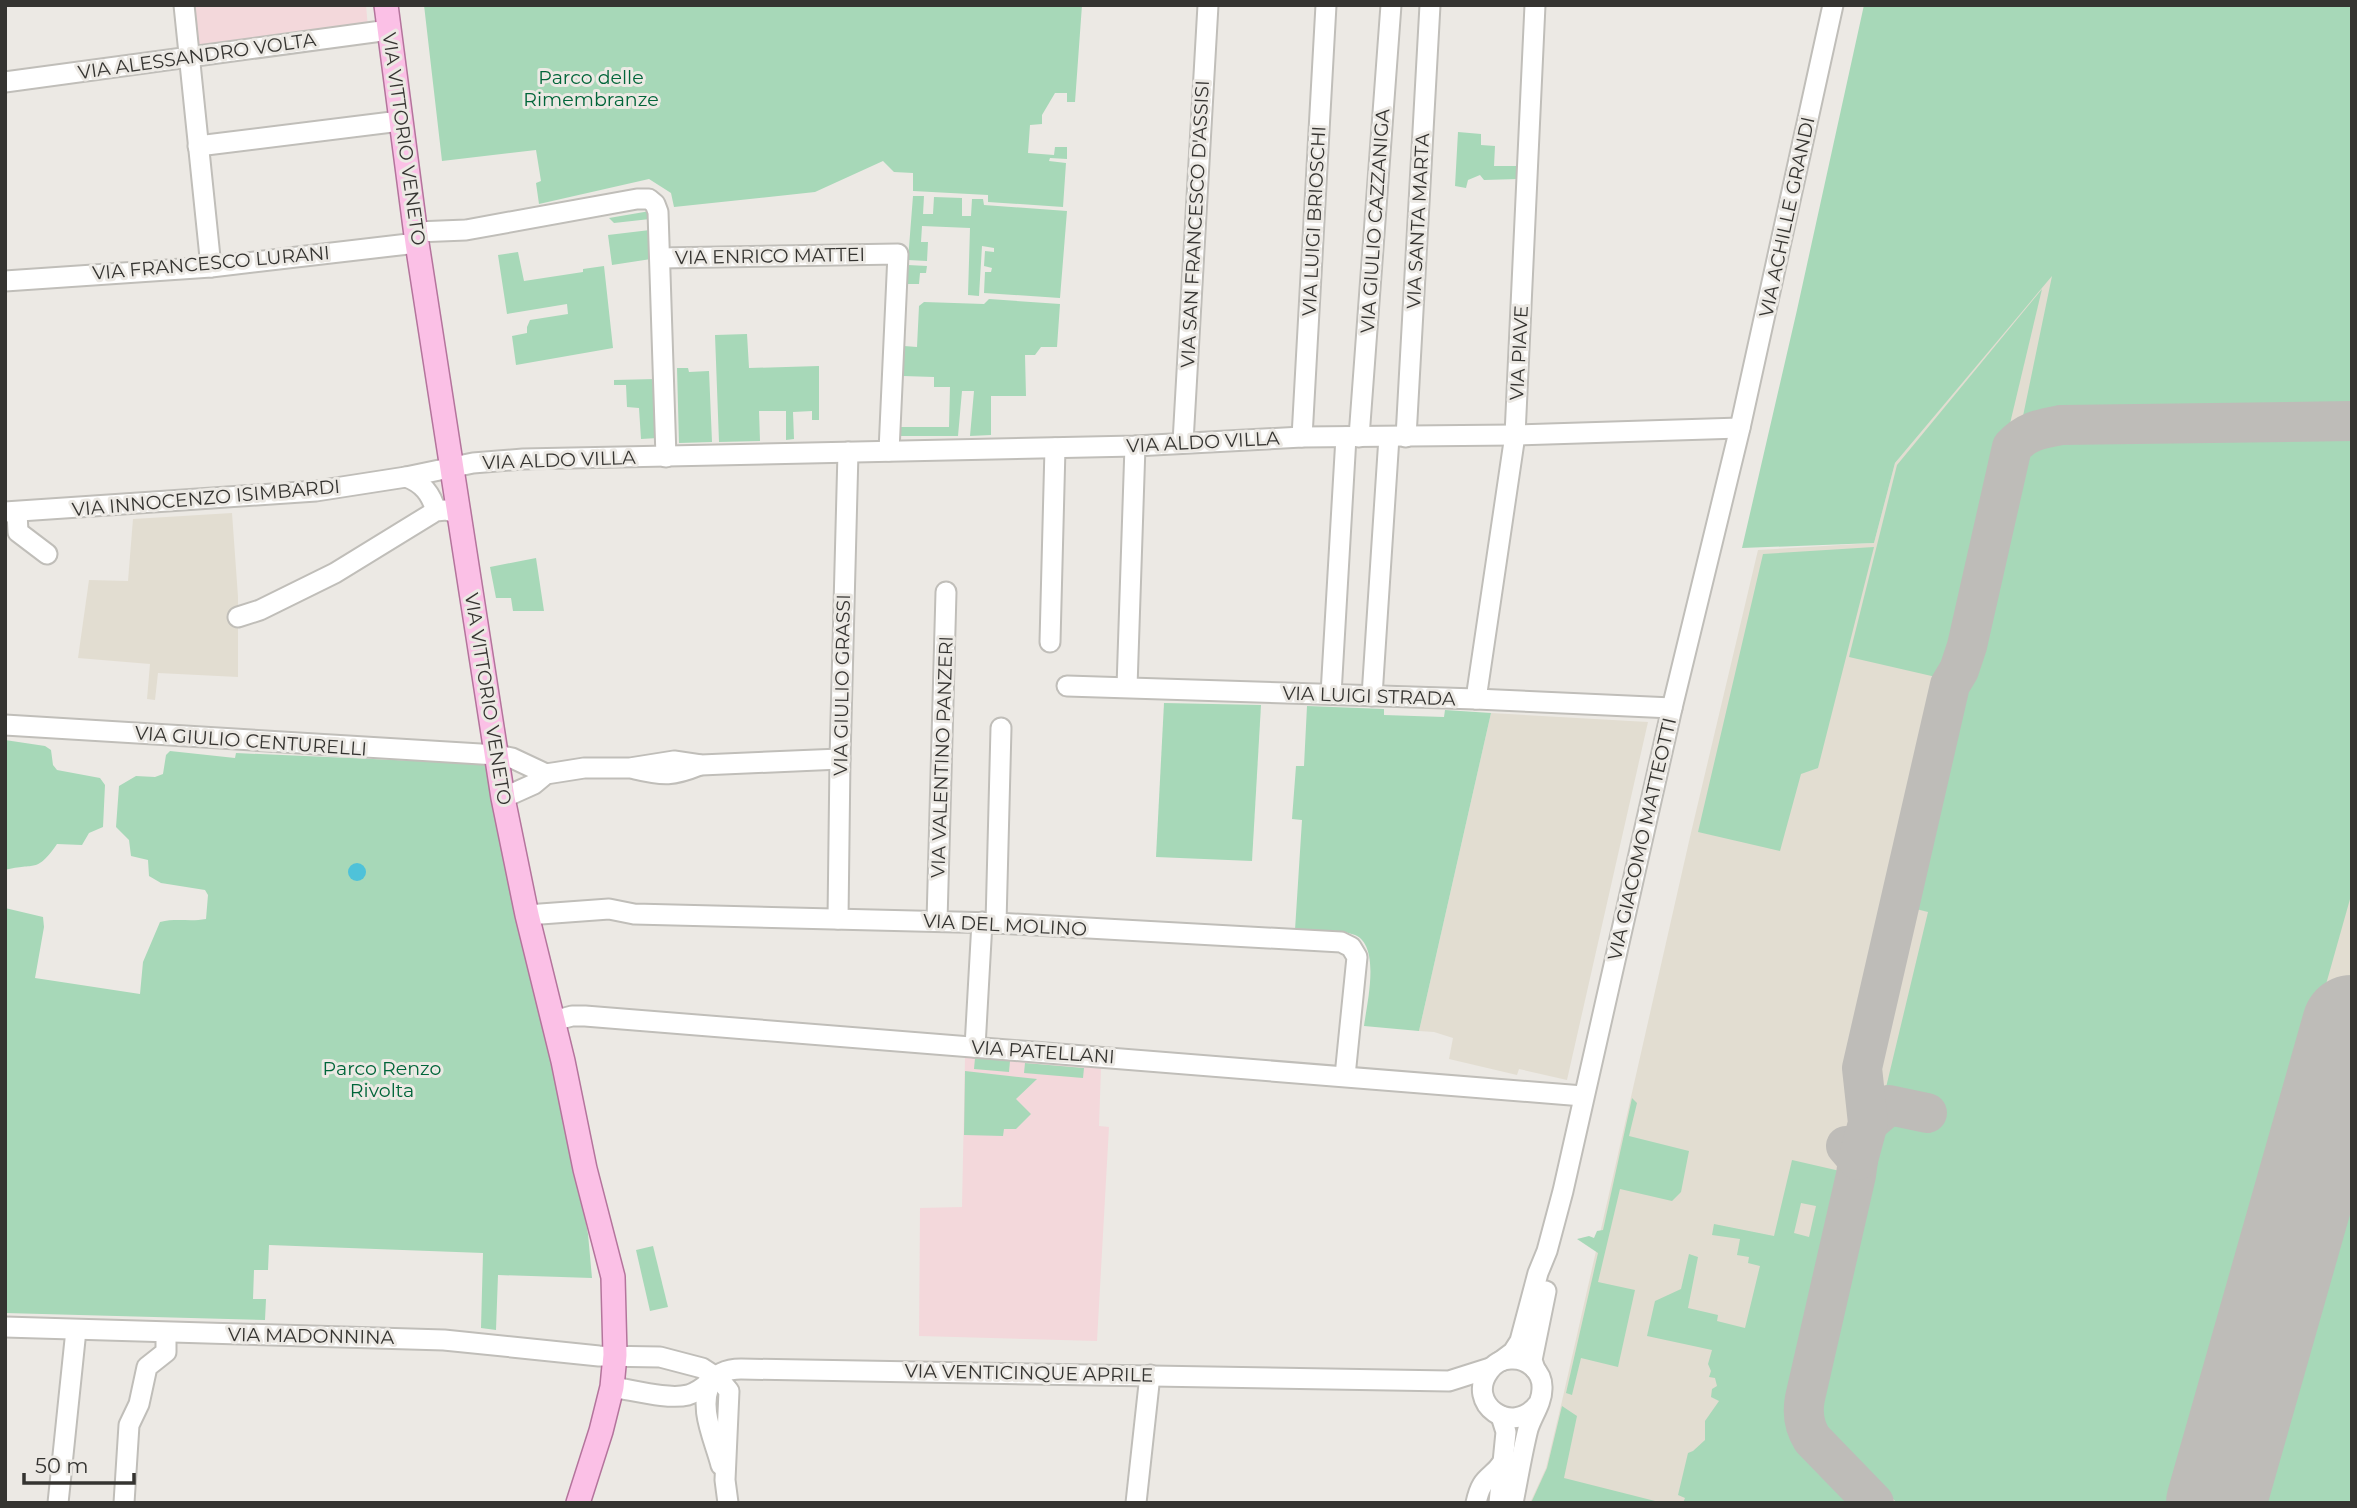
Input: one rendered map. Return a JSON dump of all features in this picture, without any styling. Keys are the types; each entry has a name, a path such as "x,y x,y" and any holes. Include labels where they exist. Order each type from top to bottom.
{"main road":[{"name":"VIA VITTORIO VENETO","path":"386,5 400,121 452,467 448,512 527,915 554,1021 585,1169 610,1259 614,1294 615,1355 612,1387 578,1503"}],"street":[{"path":"184,5 211,267"},
{"name":"VIA SAN FRANCESCO D'ASSISI","path":"1183,442 1208,5"},
{"name":"VIA LUIGI BRIOSCHI","path":"1302,437 1326,5"},
{"name":"VIA GIULIO CAZZANIGA","path":"1331,694 1391,5"},
{"name":"VIA SANTA MARTA","path":"1371,696 1397,437 1430,5"},
{"name":"VIA PIAVE","path":"1476,699 1515,435 1535,5"},
{"name":"VIA ACHILLE GRANDI","path":"1740,428 1833,5"},
{"name":"VIA ALESSANDRO VOLTA","path":"5,82 389,30"},
{"path":"198,146 400,121"},
{"name":"VIA ENRICO MATTEI","path":"417,237 649,199 655,204 657,212 660,258 898,254 889,451"},
{"name":"VIA FRANCESCO LURANI","path":"5,281 211,267 417,237"},
{"path":"660,258 666,457"},
{"name":"VIA ALDO VILLA","path":"452,467 523,459 1135,446 1302,437 1515,435 1740,428"},
{"name":"VIA GIACOMO MATTEOTTI","path":"1496,1365 1513,1352 1520,1341 1538,1273 1548,1251 1672,708 1740,428"},
{"path":"1127,687 1135,446"},
{"path":"1050,642 1055,448"},
{"name":"VIA GIULIO GRASSI","path":"838,919 848,452"},
{"name":"VIA INNOCENZO ISIMBARDI","path":"11,512 316,491 452,467"},
{"path":"238,617 260,610 335,573 448,512 423,486 406,477"},
{"path":"11,512 18,532 47,554"},
{"name":"VIA VALENTINO PANZERI","path":"937,921 946,592"},
{"name":"VIA LUIGI STRADA","path":"1067,686 1672,708"},
{"name":"VIA GIULIO CENTURELLI","path":"5,726 497,755 512,758 546,774"},
{"path":"975,1047 989,923 1001,728"},
{"path":"503,798 527,788 546,774 584,768 631,768 661,776 675,775 701,765 840,759"},
{"name":"VIA DEL MOLINO","path":"527,915 609,909 634,914 989,923 1340,942 1350,947 1357,957 1345,1076"},
{"name":"VIA PATELLANI","path":"554,1021 585,1016 1584,1096"},
{"name":"VIA PATELLANI","path":"1532,1092 1554,1102 1565,1113 1576,1133"},
{"name":"VIA GIACOMO MATTEOTTI","path":"1535,1369 1532,1360 1548,1280 1548,1251"},
{"name":"VIA MADONNINA","path":"5,1327 166,1334 444,1340 599,1356 615,1355"},
{"path":"58,1503 76,1330"},
{"path":"124,1503 129,1425 139,1404 148,1367 166,1352 166,1334"},
{"path":"615,1355 660,1357 685,1362 715,1376"},
{"path":"1499,1503 1506,1432 1483,1385 1496,1365 1520,1360 1535,1369 1542,1382 1542,1390 1529,1428 1513,1503"},
{"name":"VIA VENTICINQUE APRILE","path":"715,1376 727,1369 750,1368 1449,1381 1496,1365"},
{"path":"1136,1503 1150,1375"},
{"path":"612,1387 674,1396 687,1395 697,1391 715,1376"},
{"path":"715,1376 706,1390 705,1406 725,1480 728,1503"},
{"name":"VIA VENTICINQUE APRILE","path":"1449,1381 1475,1393 1494,1410"},
{"path":"1494,1410 1509,1418 1522,1417 1538,1404"},
{"path":"1476,1503 1479,1489 1486,1478 1497,1472 1503,1462"}],"shaded area":[{"path":"193,5 366,5 368,28 199,51"},
{"path":"2244,5 2352,5 2352,1503 1530,1503 1546,1468 1758,550 1874,543 1895,463 2051,276 2212,136"},
{"path":"232,513 238,597 238,677 158,673 155,700 147,699 150,664 78,658 89,580 128,581 133,519"},
{"path":"1491,713 1648,722 1567,1080 1519,1069 1517,1075 1449,1059 1453,1038 1419,1031"},
{"path":"965,1057 1101,1068 1099,1126 1109,1127 1097,1341 919,1336 920,1208 962,1207"}],"green space":[{"name":"Parco delle Rimembranze","path":"424,5 1082,5 1075,102 1067,102 1067,93 1055,93 1042,115 1042,124 1030,125 1028,153 1054,155 1055,147 1067,147 1067,159 1050,158 1049,161 1066,163 1063,207 988,202 988,195 913,191 913,173 894,172 883,161 815,192 674,207 671,193 649,179 539,204 536,183 541,181 536,150 442,161"},
{"path":"1864,5 2352,5 2352,414 2023,416 2052,276 1895,463 1874,543 1742,548"},
{"path":"1458,132 1481,134 1481,145 1495,146 1494,166 1519,166 1518,179 1484,180 1480,175 1468,180 1466,188 1455,186"},
{"path":"913,196 924,196 923,214 933,214 934,197 962,198 962,216 971,216 972,199 983,199 984,205 1067,211 1060,298 984,293 985,272 991,272 992,268 984,266 985,251 994,252 994,248 982,246 979,296 968,295 970,228 922,226 921,242 928,242 927,261 908,260"},
{"path":"650,211 650,219 614,223 609,218"},
{"path":"650,230 651,259 612,265 608,235"},
{"path":"518,252 524,281 604,266 613,348 516,365 512,336 527,333 530,320 568,314 567,304 507,314 498,255"},
{"path":"908,265 927,266 926,273 920,273 919,284 907,284"},
{"path":"2042,289 1949,680 1849,657 1897,465"},
{"path":"989,299 1060,304 1057,347 1041,347 1035,355 1025,355 1026,396 991,396 991,435 970,436 974,391 962,391 958,436 901,436 901,427 949,427 950,387 934,387 934,377 903,376 904,346 917,347 919,306 924,302 984,304"},
{"path":"747,334 749,368 819,366 819,420 812,420 812,411 793,412 794,439 786,440 786,411 759,411 760,441 719,442 715,335"},
{"path":"677,368 688,368 689,372 709,371 712,442 679,443"},
{"path":"656,379 658,438 641,439 639,408 627,407 626,385 614,385 614,380"},
{"path":"2352,428 2352,892 2180,1503 1897,1503 1830,1434 1822,1423 1820,1411 1890,1101 1883,1100 1928,912 1912,908 2019,450 2033,439 2102,431"},
{"path":"1874,547 1818,768 1801,774 1780,851 1698,832 1763,554"},
{"path":"536,558 544,611 513,611 511,598 496,598 490,567"},
{"path":"1164,703 1261,705 1252,861 1156,857"},
{"path":"1307,706 1384,709 1384,715 1444,717 1445,710 1491,713 1419,1031 1364,1026 1370,963 1363,941 1355,935 1341,931 1295,930 1302,820 1292,819 1296,766 1304,766"},
{"path":"5,740 45,746 51,750 53,765 57,770 100,778 105,785 103,827 89,833 82,845 57,844 44,860 35,865 5,870"},
{"name":"Parco Renzo Rivolta","path":"170,751 235,758 236,753 485,764 580,1191 592,1278 498,1275 496,1330 481,1328 483,1253 269,1245 268,1270 254,1270 253,1299 266,1299 265,1320 5,1313 5,908 43,917 44,927 35,978 140,994 143,962 160,922 206,919 208,895 205,890 161,883 149,876 148,860 131,856 129,840 116,827 119,786 136,776 155,777 163,774 166,755"},
{"path":"975,1058 1010,1061 1009,1072 974,1069"},
{"path":"1025,1063 1084,1068 1083,1078 1024,1073"},
{"path":"965,1071 1037,1079 1016,1099 1031,1114 1016,1129 1004,1129 1003,1136 964,1135"},
{"path":"1632,1098 1637,1103 1629,1136 1689,1151 1681,1192 1672,1201 1620,1189 1598,1282 1635,1290 1618,1367 1581,1358 1572,1395 1566,1393 1598,1253 1577,1239 1589,1236 1594,1238 1597,1231 1603,1230"},
{"path":"2352,1150 2352,1503 2253,1503"},
{"path":"1792,1160 1840,1171 1787,1417 1797,1442 1805,1453 1851,1503 1683,1503 1685,1498 1678,1495 1688,1453 1705,1440 1705,1421 1719,1401 1711,1397 1712,1389 1717,1386 1715,1378 1709,1377 1711,1371 1708,1364 1712,1350 1647,1336 1655,1301 1681,1289 1689,1254 1698,1257 1688,1308 1718,1315 1717,1321 1745,1328 1760,1266 1748,1263 1749,1257 1737,1255 1740,1239 1712,1235 1714,1224 1774,1236","holes":["1801,1203 1816,1206 1809,1237 1794,1233"]},
{"path":"653,1246 668,1307 650,1311 636,1250"},
{"path":"1562,1406 1577,1416 1564,1478 1663,1503 1531,1503 1547,1468"}],"water":[{"path":"353,863 361,863 366,872 364,879 353,881 348,876 348,868"}],"taxiway":[{"path":"1858,1160 1868,1123 1862,1068 1950,685 1959,670 1967,646 2012,447 2028,434 2061,425 2352,421"},
{"path":"1868,1123 1889,1105 1927,1113"},
{"path":"1846,1146 1858,1160 1856,1175 1805,1398 1804,1414 1812,1439 1874,1503"}],"runway":[{"path":"2216,1503 2352,1025"}]}
